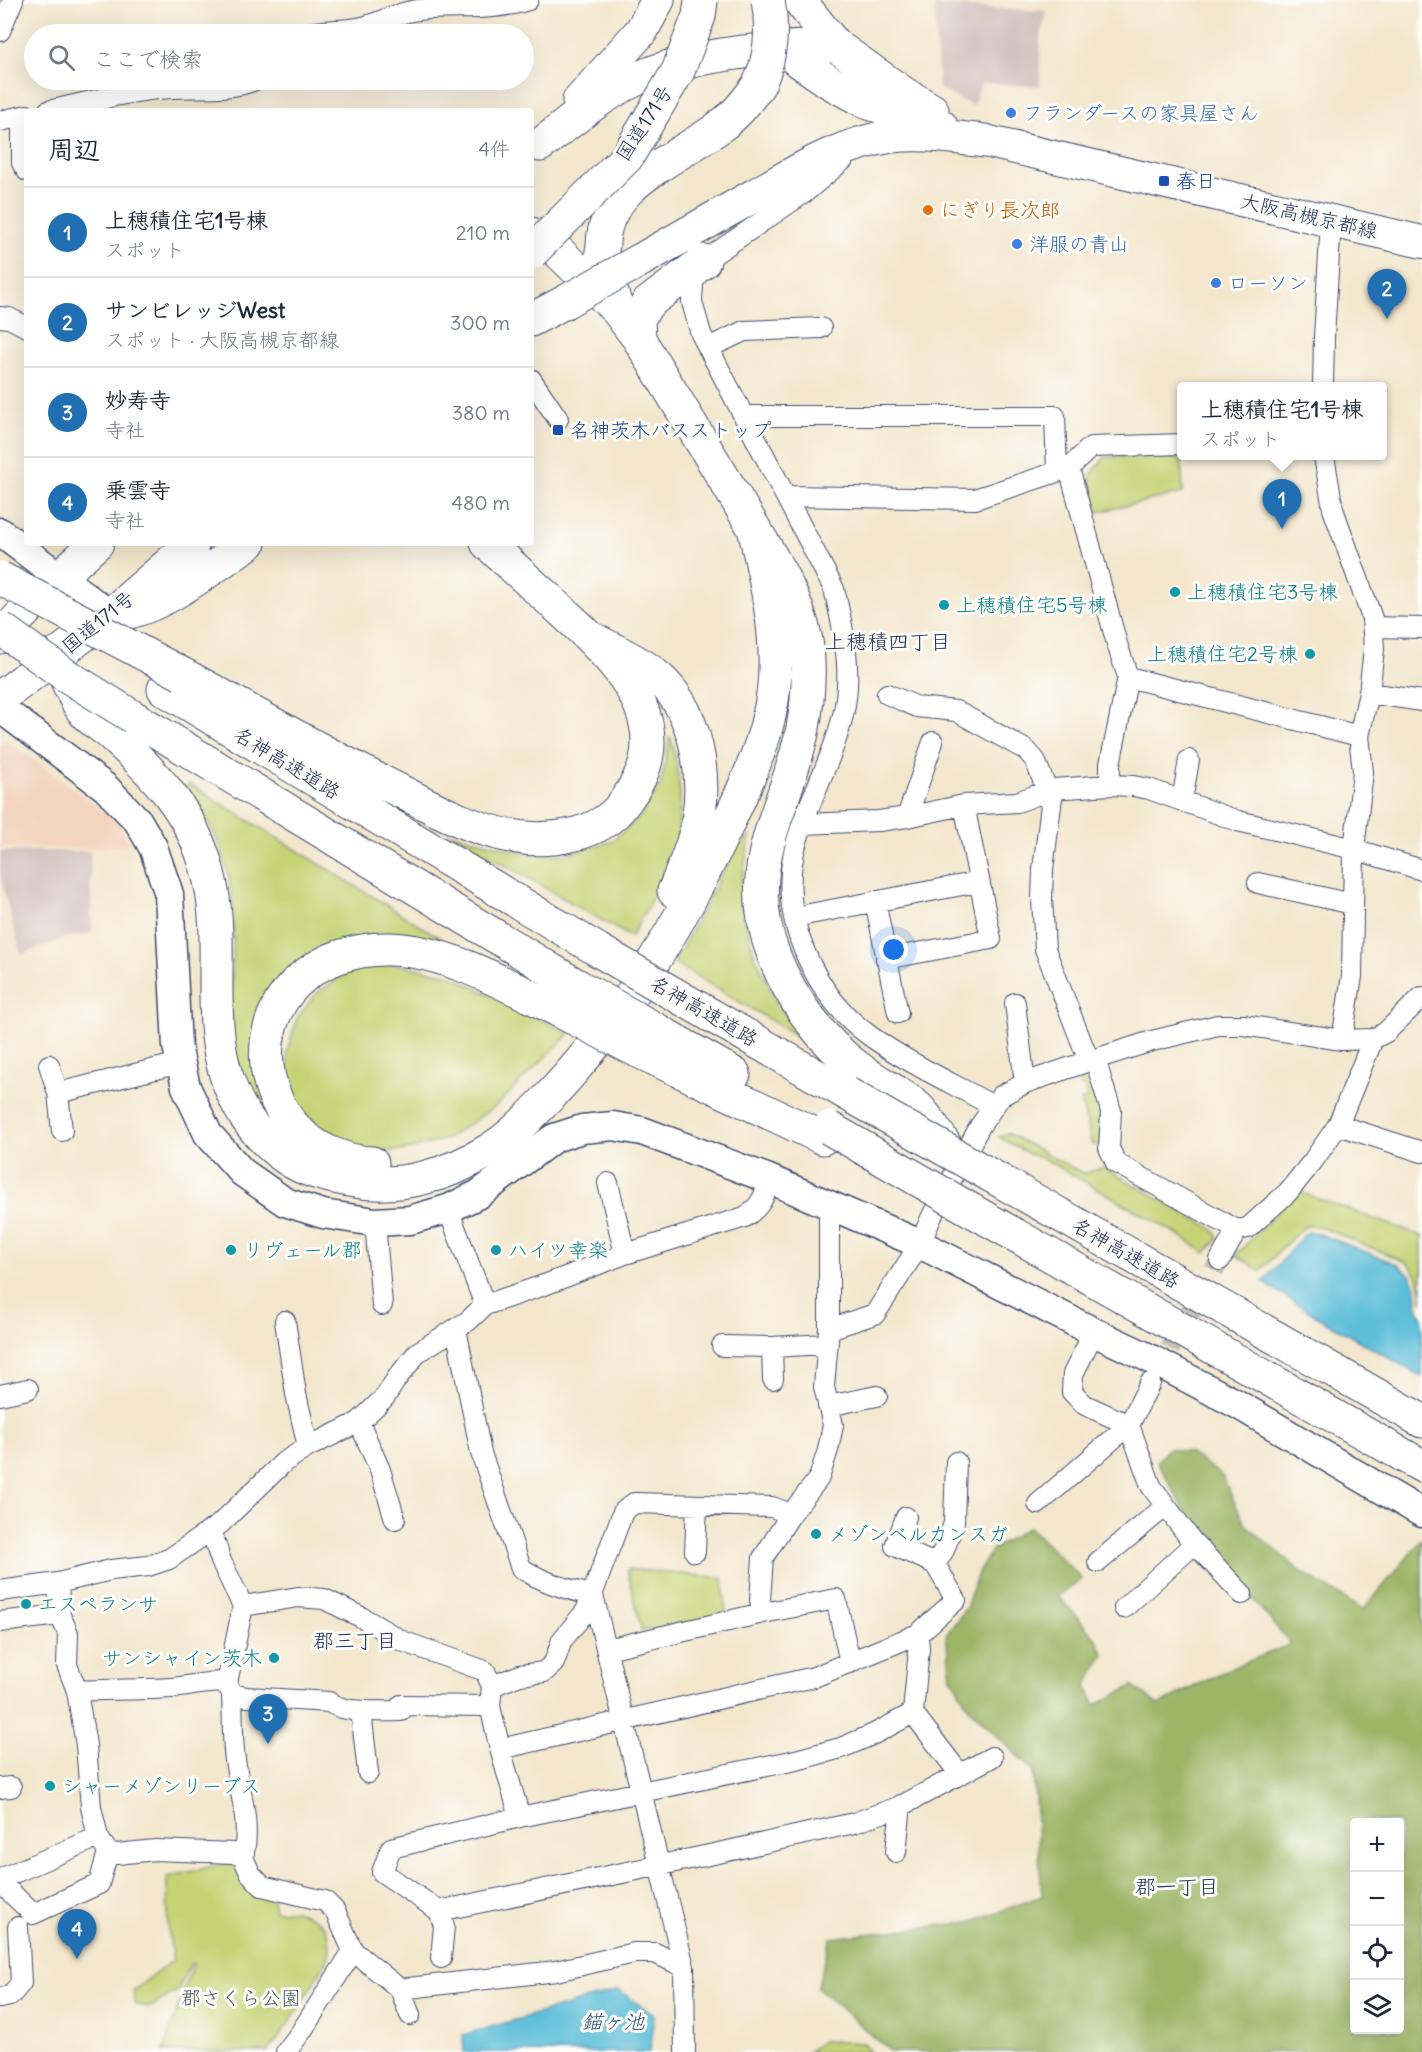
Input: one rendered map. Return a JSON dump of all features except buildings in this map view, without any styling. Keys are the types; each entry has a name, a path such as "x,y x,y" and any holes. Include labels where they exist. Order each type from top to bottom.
{"highway":[{"path":"535,149 642,30 658,0"},
{"name":"国道171号","path":"534,251 627,157 678,71 699,16 701,0"},
{"path":"756,0 780,48 831,83 866,102 985,141"},
{"path":"617,310 602,261 603,229 619,199 643,177 706,136 738,111 758,86 768,57 771,20 768,0"},
{"path":"799,0 835,45 903,93 985,141"},
{"path":"535,149 614,92 646,75 721,55 780,48 835,45"},
{"path":"534,318 831,153 855,144 894,136 916,135 985,141"},
{"path":"534,235 544,238 617,310 639,339 794,600 804,629 808,660 808,694 803,728 772,823 763,859 760,892 774,955 788,985 806,1016 830,1044 853,1081"},
{"path":"639,339 638,318 648,303 704,261"},
{"path":"123,726 185,815 208,870 213,899 218,1044 225,1073 236,1101 251,1125 288,1160 311,1171 365,1183 398,1183 425,1178 464,1165 495,1147 526,1121 586,1058 651,968 701,883 757,757 769,716 775,680 776,640 755,532"},
{"path":"0,637 58,578 94,546"},
{"name":"国道171号","path":"0,698 110,615 190,546"},
{"path":"110,615 137,611 167,597 244,546"},
{"path":"173,682 477,827 511,836 542,839 573,834 599,824 620,808 637,786 645,764 648,743 646,720 620,672 593,639 490,546"},
{"name":"名神高速道路","path":"0,579 173,682 598,950 674,994 853,1081 950,1152 1422,1421"},
{"name":"名神高速道路","path":"0,628 64,674 123,726 568,998 966,1206 1422,1467"},
{"path":"568,998 417,952 391,949 362,951 346,955 315,968 294,985 279,1006 269,1032 267,1059 270,1085 280,1110 294,1129 314,1145 341,1158 368,1163 400,1163 458,1146 485,1130 543,1079 578,1039 652,931 673,893 687,860 696,830 700,800 700,770 694,742 686,715 672,692 653,673 593,639"}],"main road":[{"name":"大阪高槻京都線","path":"985,141 1422,242"}],"street":[{"path":"0,31 13,0"},
{"path":"371,24 398,12 420,9 503,7 528,0"},
{"path":"62,108 153,90"},
{"path":"0,121 24,116"},
{"path":"24,132 22,164 24,167"},
{"path":"873,141 853,152 804,193 704,261 693,283 692,302 701,334 834,589 844,630 848,672 844,713 831,755 802,824 794,852 790,883 794,917 809,963 834,1002 869,1035 900,1055 993,1106"},
{"path":"1323,382 1331,221"},
{"path":"0,317 9,318 24,326"},
{"path":"708,348 744,331 821,328"},
{"path":"534,383 558,418"},
{"path":"744,416 841,408 1055,416 1063,470 1128,676 1110,765 1110,785"},
{"path":"786,496 975,499 1063,470 1091,447 1177,444"},
{"path":"1325,460 1333,509 1372,618 1374,649 1369,693 1359,736 1363,772 1354,849 1352,976 1342,1040"},
{"path":"0,532 110,615"},
{"path":"1373,627 1422,628"},
{"path":"1128,676 1359,736"},
{"path":"1369,693 1422,701"},
{"path":"887,694 917,707 956,711 1026,750 1035,760 1050,789 1042,899 1045,949 1111,1111 1109,1148 1116,1162 1237,1230 1248,1228 1288,1192 1338,1125 1373,1039"},
{"path":"0,708 105,787 138,820 153,847 169,894 177,1046 186,1087 208,1134 242,1172 285,1202 323,1214 375,1222 410,1220 448,1209 479,1194 554,1138 582,1129 613,1126 642,1131 769,1179 920,1244 1237,1404 1422,1513"},
{"path":"907,817 933,742"},
{"path":"1182,801 1189,760"},
{"path":"802,824 907,817 964,805 1017,802 1050,789 1110,785 1133,786 1149,789 1260,828 1354,849 1422,870"},
{"path":"886,959 991,939 964,805"},
{"path":"794,917 978,882"},
{"path":"1258,883 1353,904"},
{"path":"875,901 898,1013"},
{"path":"722,1346 772,1347 828,1337 875,1314 920,1244 931,1218 980,1126 1001,1096 1024,1083 1152,1041 1218,1025 1243,1025 1342,1040 1373,1039 1386,1032 1422,997"},
{"path":"1015,1003 1024,1083"},
{"path":"58,1093 180,1063"},
{"path":"49,1065 58,1093 62,1131"},
{"path":"1338,1125 1422,1152"},
{"path":"0,1591 58,1584 111,1570 148,1566 169,1559 237,1509 284,1462 308,1447 359,1422 385,1397 418,1352 468,1321 485,1305 625,1254 745,1217 756,1210 765,1197 769,1179"},
{"path":"608,1183 625,1254"},
{"path":"763,1613 760,1600 763,1558 791,1514 819,1478 833,1425 824,1387 828,1337 829,1205"},
{"path":"448,1209 485,1305"},
{"path":"375,1222 382,1305"},
{"path":"1220,1260 1237,1230"},
{"path":"285,1321 296,1394 308,1447"},
{"path":"456,1329 481,1452 521,1568 532,1575 574,1591 593,1594"},
{"path":"1094,1332 1073,1374 1072,1392 1085,1405 1128,1425 1151,1486 1194,1544 1242,1594"},
{"path":"772,1347 773,1379"},
{"path":"1038,1504 1128,1425 1150,1383"},
{"path":"0,1395 28,1389"},
{"path":"828,1406 877,1396"},
{"path":"359,1422 380,1470 394,1519"},
{"path":"935,1564 944,1550 954,1523 956,1462"},
{"path":"77,1691 114,1688 171,1688 216,1682 247,1696 329,1702 335,1707 361,1711 401,1711 401,1705 491,1696 520,1675 544,1672 554,1663 562,1640 586,1611 623,1512 634,1503 771,1507 791,1514"},
{"path":"695,1552 697,1505"},
{"path":"1098,1562 1166,1506"},
{"path":"500,1749 814,1677 918,1634 956,1600 935,1564 895,1546 906,1517"},
{"path":"211,1530 220,1561 243,1606 230,1688 234,1758 243,1797 246,1844 243,1857 250,1874 262,1886 324,1901 335,1911 353,1951 400,1989 410,2015"},
{"path":"1124,1608 1194,1544"},
{"path":"0,1998 10,1996 21,1983 9,1927 25,1924 33,1914 99,1884 103,1844 91,1807 86,1745 77,1691 67,1665 68,1633 60,1615 58,1584"},
{"path":"593,1594 684,1967 685,2052"},
{"path":"243,1606 298,1597 324,1599 362,1617 402,1641 485,1671 500,1749 520,1817"},
{"path":"607,1649 763,1613 836,1599 850,1663"},
{"path":"0,1622 60,1615"},
{"path":"918,1634 919,1649 913,1713 959,1773"},
{"path":"361,1711 368,1773"},
{"path":"441,1958 444,1926 439,1911 382,1872 391,1848 520,1817 796,1760 841,1748 874,1734 913,1713"},
{"path":"439,1911 854,1823 902,1805 992,1757"},
{"path":"896,1852 902,1805"},
{"path":"103,1844 117,1854 155,1850 234,1852 243,1857"},
{"path":"33,1914 0,1880 103,1844"},
{"path":"286,2052 353,1951"},
{"path":"400,1989 556,1971 634,1953 655,1953 684,1967"}],"shaded area":[{"path":"934,5 1047,11 1040,38 1040,86 981,83 973,106 939,89"},
{"path":"0,742 10,743 118,822 129,844 90,849 0,847"},
{"path":"0,851 90,851 92,933 65,938 21,955 0,876"}],"green space":[{"path":"1105,457 1177,458 1177,460 1181,460 1183,493 1097,512 1090,476"},
{"path":"670,736 679,786 680,812 677,837 670,862 631,937 449,833 530,854 567,854 611,842 640,817 661,784"},
{"path":"189,784 442,939 439,944 283,973 278,1137 248,1093 233,1050 230,1024 234,934 231,889 220,847 200,808 185,788"},
{"path":"750,836 742,879 744,916 754,954 778,1005 809,1043 674,963 735,849"},
{"path":"378,961 447,974 570,1033 496,1106 447,1139 403,1151 363,1150 330,1137 301,1110 289,1087 287,1053 297,1018 316,994 349,972"},
{"path":"1088,1068 1105,1114 1101,1145 1092,1145 1081,1100 1087,1099 1084,1086 1079,1086 1076,1073"},
{"path":"1007,1133 1084,1174 1103,1167 1211,1228 1218,1239 1205,1253 1179,1235 1045,1159 1029,1154 999,1137"},
{"path":"1297,1191 1422,1236 1422,1303 1419,1281 1406,1262 1318,1226 1309,1225 1300,1230 1260,1271 1236,1255"},
{"path":"1169,1448 1190,1453 1222,1476 1245,1524 1300,1571 1363,1610 1422,1540 1422,2052 891,2052 817,1987 831,1938 970,1922 1042,1896 1033,1771 969,1708 951,1677 946,1635 966,1608 979,1570 994,1548 1029,1527 1082,1579 1058,1596 1096,1638 1104,1654 1086,1686 1096,1705 1133,1686 1158,1705 1227,1670 1291,1644 1201,1539 1157,1461"},
{"path":"627,1569 723,1578 726,1614 642,1631"},
{"name":"郡さくら公園","path":"235,1861 253,1890 273,1899 275,1911 306,1914 322,1925 330,1943 325,1965 282,2034 268,2052 163,2052 193,1963 190,1964 178,1990 151,2007 136,2005 133,1991 173,1960 168,1927 167,1877"},
{"path":"822,2041 862,2043 870,2052 808,2052"}],"water":[{"path":"1309,1232 1397,1264 1410,1275 1416,1286 1417,1306 1422,1316 1422,1377 1321,1319 1263,1282"},
{"name":"錨ヶ池","path":"619,1990 654,2015 650,2052 464,2052 463,2035"}],"tunnel":[{"path":"1155,1375 1220,1260"}],"place":[{"name":"フランダースの家具屋さん","path":"1011,113"},
{"name":"春日","path":"1164,181"},
{"name":"にぎり長次郎","path":"928,210"},
{"name":"洋服の青山","path":"1017,244"},
{"name":"ローソン","path":"1216,283"},
{"name":"サンビレッジWest","path":"1387,319"},
{"name":"名神茨木バスストップ","path":"558,430"},
{"name":"上穂積住宅1号棟","path":"1282,529"},
{"name":"上穂積住宅3号棟","path":"1175,592"},
{"name":"上穂積住宅5号棟","path":"944,605"},
{"name":"上穂積住宅2号棟","path":"1310,654"},
{"name":"リヴェール郡","path":"231,1250"},
{"name":"ハイツ幸楽","path":"496,1250"},
{"name":"メゾンベルカンスガ","path":"816,1534"},
{"name":"エスペランサ","path":"26,1604"},
{"name":"サンシャイン茨木","path":"274,1658"},
{"name":"妙寿寺","path":"268,1744"},
{"name":"シャーメゾンリーブス","path":"50,1786"},
{"name":"乗雲寺","path":"77,1959"}],"district":[{"name":"上穂積四丁目","path":"888,642"},
{"name":"郡三丁目","path":"355,1641"},
{"name":"郡一丁目","path":"1177,1887"}]}
